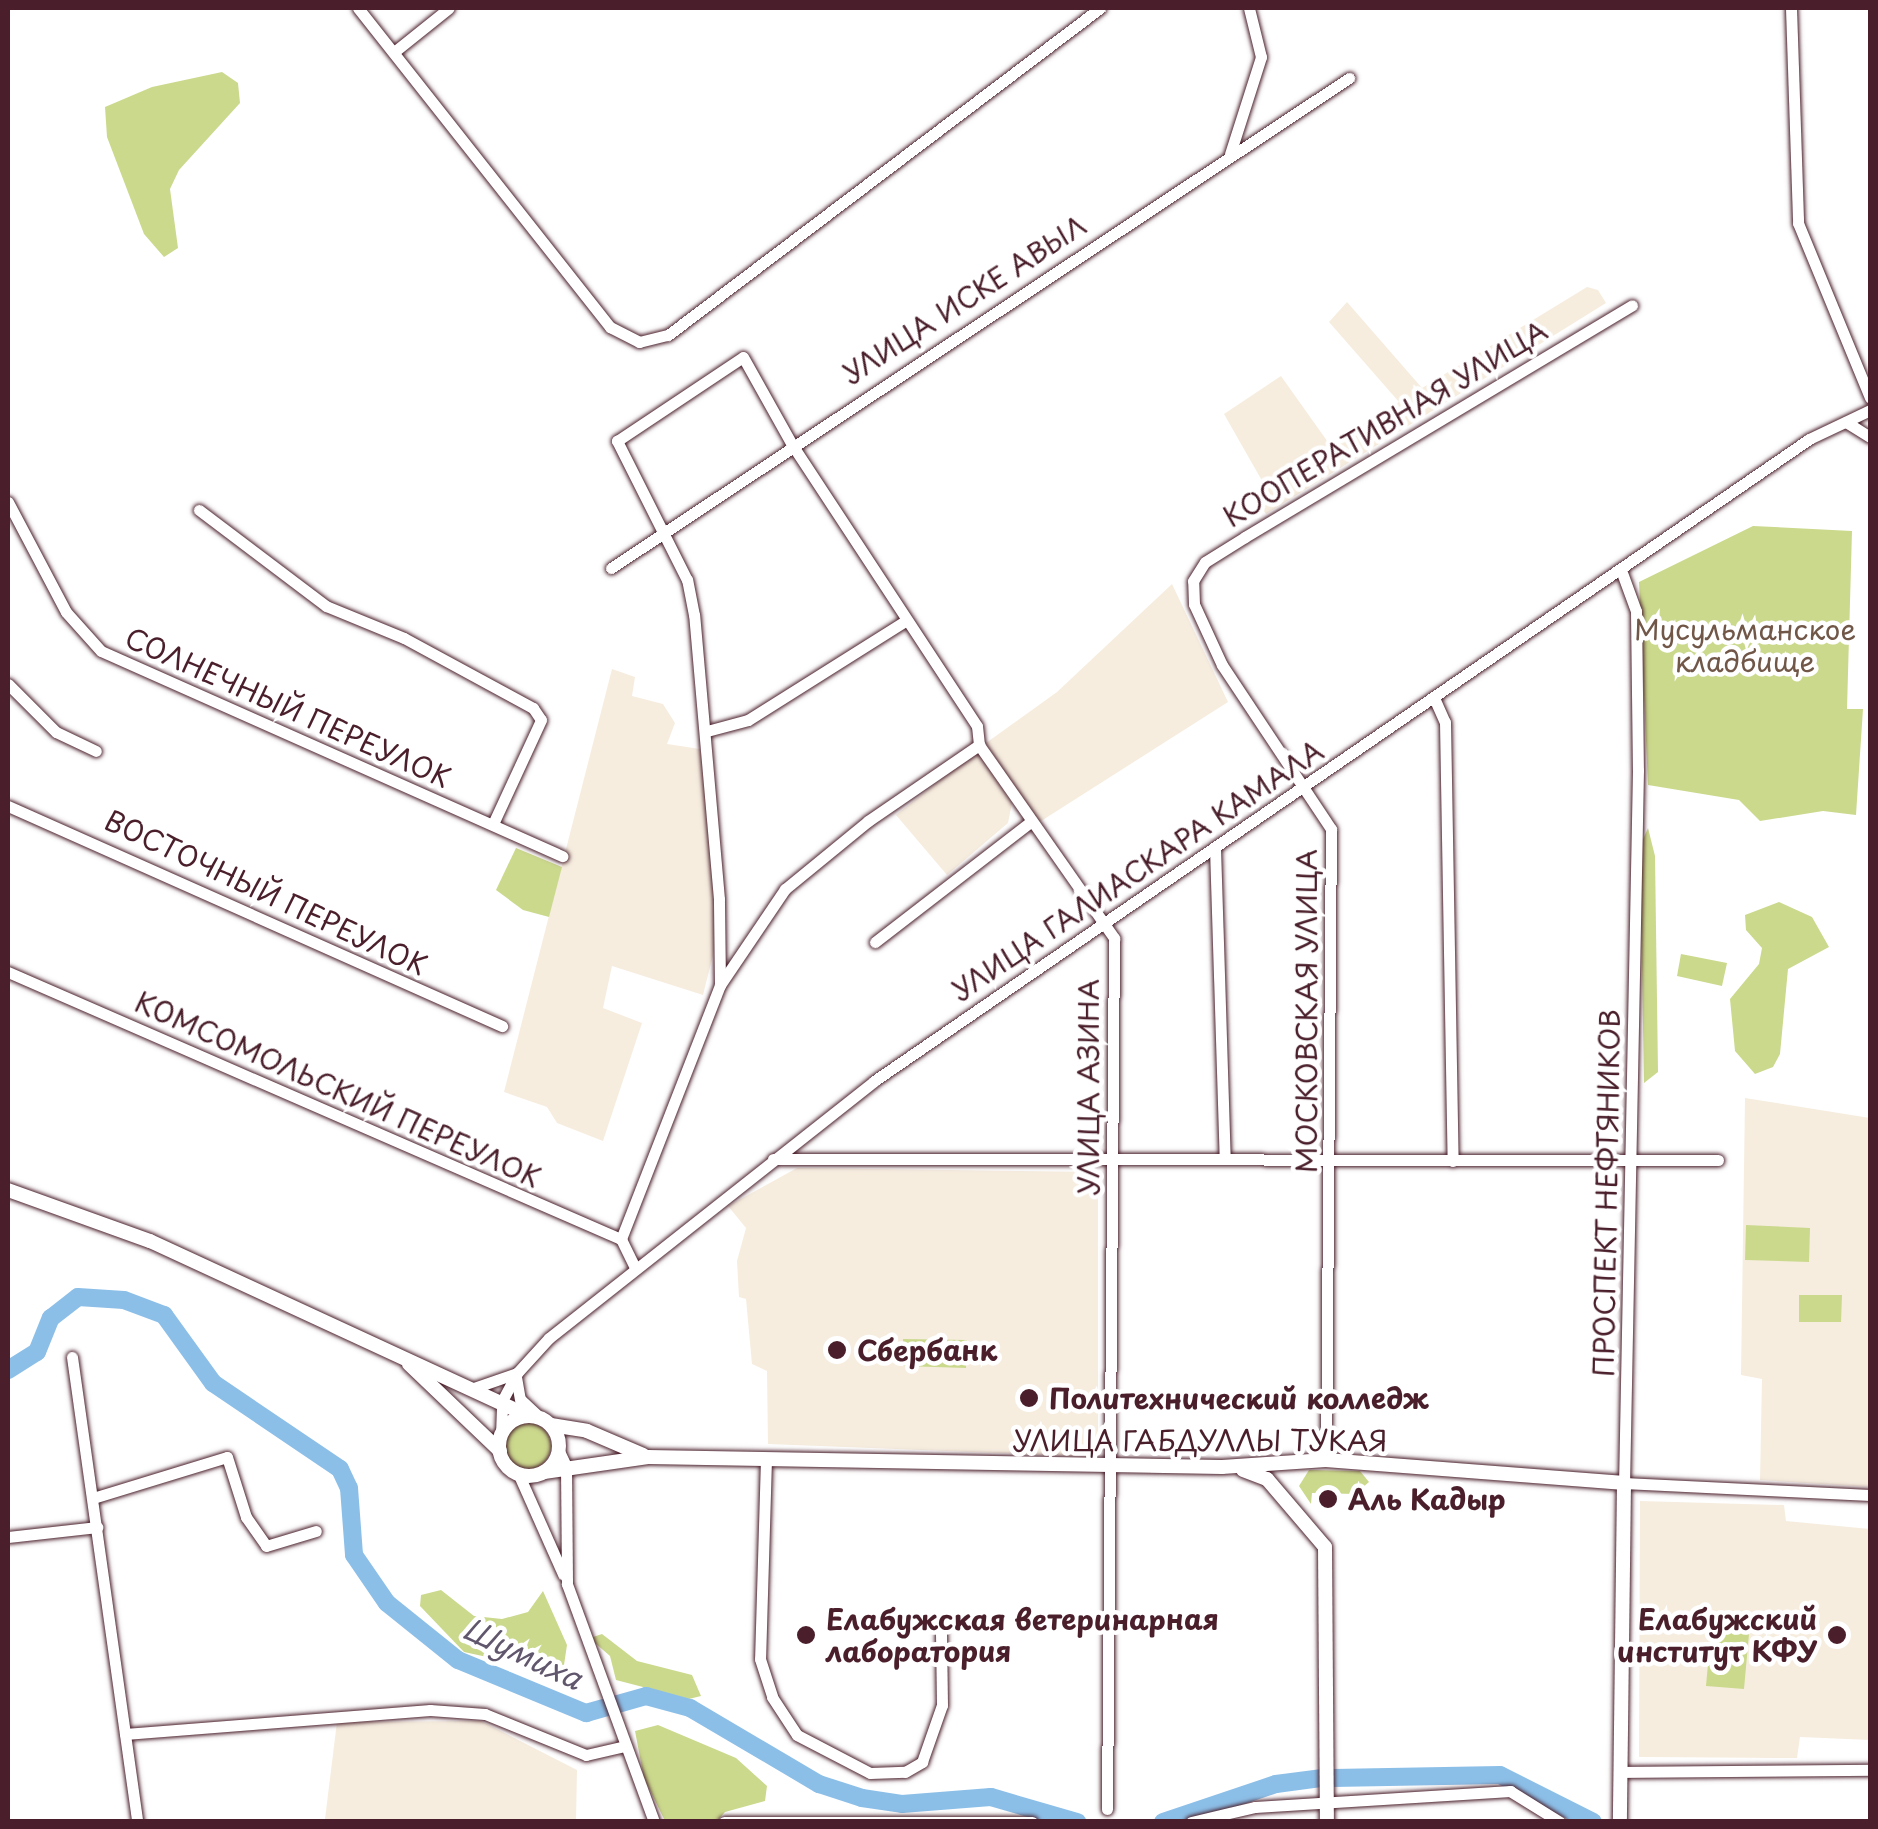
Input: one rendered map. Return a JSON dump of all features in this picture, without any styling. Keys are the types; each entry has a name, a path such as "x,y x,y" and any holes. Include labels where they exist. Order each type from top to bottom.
{"main road":[{"path":"8,1190 150,1241 388,1350 431,1380 501,1444 518,1473 544,1472 562,1458 540,1419 512,1422 501,1444"},
{"name":"УЛИЦА ГАБДУЛЛЫ ТУКАЯ","path":"388,1350 540,1419 587,1432 648,1457"},
{"name":"УЛИЦА ГАБДУЛЛЫ ТУКАЯ","path":"562,1458 1222,1467 1326,1460 1624,1483"},
{"path":"1285,1496 1288,1468 1305,1460"},
{"path":"1222,1467 1267,1478 1325,1547 1327,1822"},
{"name":"ПРОСПЕКТ НЕФТЯНИКОВ","path":"1620,1822 1624,1483"}],"street":[{"path":"358,8 610,327 630,340 648,342 668,336 1100,8"},
{"path":"394,52 449,8"},
{"path":"1230,154 1262,56 1248,8"},
{"path":"1791,8 1798,224 1870,398"},
{"name":"УЛИЦА ИСКЕ АВЫЛ","path":"611,568 791,443 1349,78"},
{"name":"КООПЕРАТИВНАЯ УЛИЦА","path":"1194,604 1192,582 1205,562 1632,305"},
{"name":"УЛИЦА АЗИНА","path":"663,531 617,441 742,357 791,443 977,726 979,745 1114,938 1107,1809"},
{"name":"УЛИЦА ГАЛИАСКАРА КАМАЛА","path":"501,1444 502,1402 517,1373 634,1266 773,1159 1103,920 1435,700 1809,440 1870,410"},
{"path":"1846,422 1870,436"},
{"name":"СОЛНЕЧНЫЙ ПЕРЕУЛОК","path":"8,502 66,612 101,651 562,856"},
{"path":"200,510 326,606 404,638 532,708 541,720 493,824"},
{"path":"663,531 687,580 706,731 720,985"},
{"name":"ПРОСПЕКТ НЕФТЯНИКОВ","path":"1621,570 1636,611 1634,1162 1624,1483"},
{"name":"МОСКОВСКАЯ УЛИЦА","path":"1194,604 1258,726 1296,782 1305,786 1327,814 1333,842 1326,1460"},
{"path":"706,731 748,720 905,620"},
{"path":"8,684 56,732 96,751"},
{"path":"1435,700 1446,740 1452,1160"},
{"path":"634,1266 621,1240 720,985 785,888 868,821 979,745"},
{"name":"ВОСТОЧНЫЙ ПЕРЕУЛОК","path":"8,806 502,1026"},
{"path":"875,942 1030,822"},
{"path":"1216,848 1226,1158"},
{"name":"КОМСОМОЛЬСКИЙ ПЕРЕУЛОК","path":"8,972 621,1240"},
{"path":"773,1159 1718,1160"},
{"path":"72,1357 137,1822"},
{"path":"471,1389 517,1373 520,1399 540,1419"},
{"path":"93,1498 227,1457 246,1518 266,1546 316,1532"},
{"path":"562,1458 567,1584"},
{"path":"766,1459 760,1660 772,1697 797,1734 833,1759 870,1773 905,1772 922,1762 942,1705 942,1634"},
{"path":"518,1473 567,1584 654,1822"},
{"name":"УЛИЦА ГАБДУЛЛЫ ТУКАЯ","path":"1624,1483 1870,1494"},
{"path":"8,1537 97,1527"},
{"path":"125,1734 430,1710 485,1714 586,1754 625,1746"},
{"path":"1620,1772 1870,1770"},
{"path":"1191,1822 1327,1801 1510,1791 1560,1822"},
{"path":"724,1822 1032,1822"}],"shaded area":[{"path":"1587,287 1598,290 1606,303 1266,514 1255,499 1265,486 1224,414 1281,376 1330,445 1399,402 1329,322 1347,302 1422,388"},
{"path":"1172,584 1228,702 1038,823 986,743 1057,692"},
{"path":"612,669 635,677 632,696 663,704 675,723 667,744 700,749 712,835 715,947 703,995 612,966 603,1008 642,1023 603,1141 557,1123 547,1107 504,1092"},
{"path":"977,751 1012,803 1008,823 947,875 896,815"},
{"path":"1745,1098 1870,1118 1870,1487 1760,1480 1762,1379 1741,1375"},
{"path":"797,1168 1098,1172 1098,1457 768,1444 767,1371 752,1364 746,1299 739,1297 737,1261 746,1228 728,1206"},
{"path":"1640,1501 1784,1505 1786,1521 1870,1529 1870,1740 1800,1737 1797,1758 1639,1757"},
{"path":"481,1721 577,1770 576,1821 325,1819 337,1722"}],"green space":[{"path":"222,72 238,83 240,103 179,170 170,189 178,248 164,257 144,234 107,137 105,107 152,87"},
{"name":"Мусульманское кладбище","path":"1753,526 1852,531 1847,709 1863,709 1856,815 1823,811 1760,821 1739,800 1648,785 1639,582"},
{"path":"1648,828 1655,856 1658,1072 1644,1083 1640,846"},
{"path":"516,848 562,867 549,917 523,910 496,890"},
{"path":"1779,902 1812,917 1829,947 1788,969 1780,1054 1773,1067 1755,1074 1735,1051 1730,999 1759,964 1762,948 1746,930 1745,915"},
{"path":"1681,954 1727,963 1722,986 1677,976"},
{"path":"1746,1225 1810,1228 1809,1262 1745,1260"},
{"path":"1799,1295 1842,1295 1841,1322 1799,1322"},
{"path":"903,1339 967,1340 966,1368 903,1366"},
{"path":"528,1423 544,1430 551,1446 544,1462 528,1469 512,1462 505,1446 512,1430"},
{"path":"1309,1470 1360,1471 1369,1482 1355,1494 1312,1493 1311,1504 1299,1486"},
{"path":"441,1590 474,1616 502,1619 528,1612 543,1591 567,1645 564,1665 547,1670 464,1652 420,1606 421,1595"},
{"path":"1712,1619 1750,1623 1744,1689 1706,1686"},
{"path":"602,1634 637,1661 692,1675 701,1696 689,1699 616,1680 610,1656 593,1637"},
{"path":"658,1725 736,1758 767,1786 765,1801 725,1812 717,1821 665,1821 644,1778 635,1731"}],"waterway":[{"name":"Шумиха","path":"8,1370 37,1352 51,1318 78,1297 124,1300 164,1315 213,1383 340,1469 349,1488 354,1555 387,1603 458,1660 586,1713 646,1696 690,1708 819,1784 862,1798 902,1804 991,1797 1077,1822"},
{"name":"Шумиха","path":"1333,1778 1500,1775 1593,1822"},
{"name":"Шумиха","path":"1163,1822 1276,1784 1321,1778"}],"place":[{"name":"Сбербанк","path":"837,1350"},
{"name":"Политехнический колледж","path":"1029,1398"},
{"name":"Аль Кадыр","path":"1328,1499"},
{"name":"Елабужская ветеринарная лаборатория","path":"806,1635"},
{"name":"Елабужский институт КФУ","path":"1837,1635"}]}
